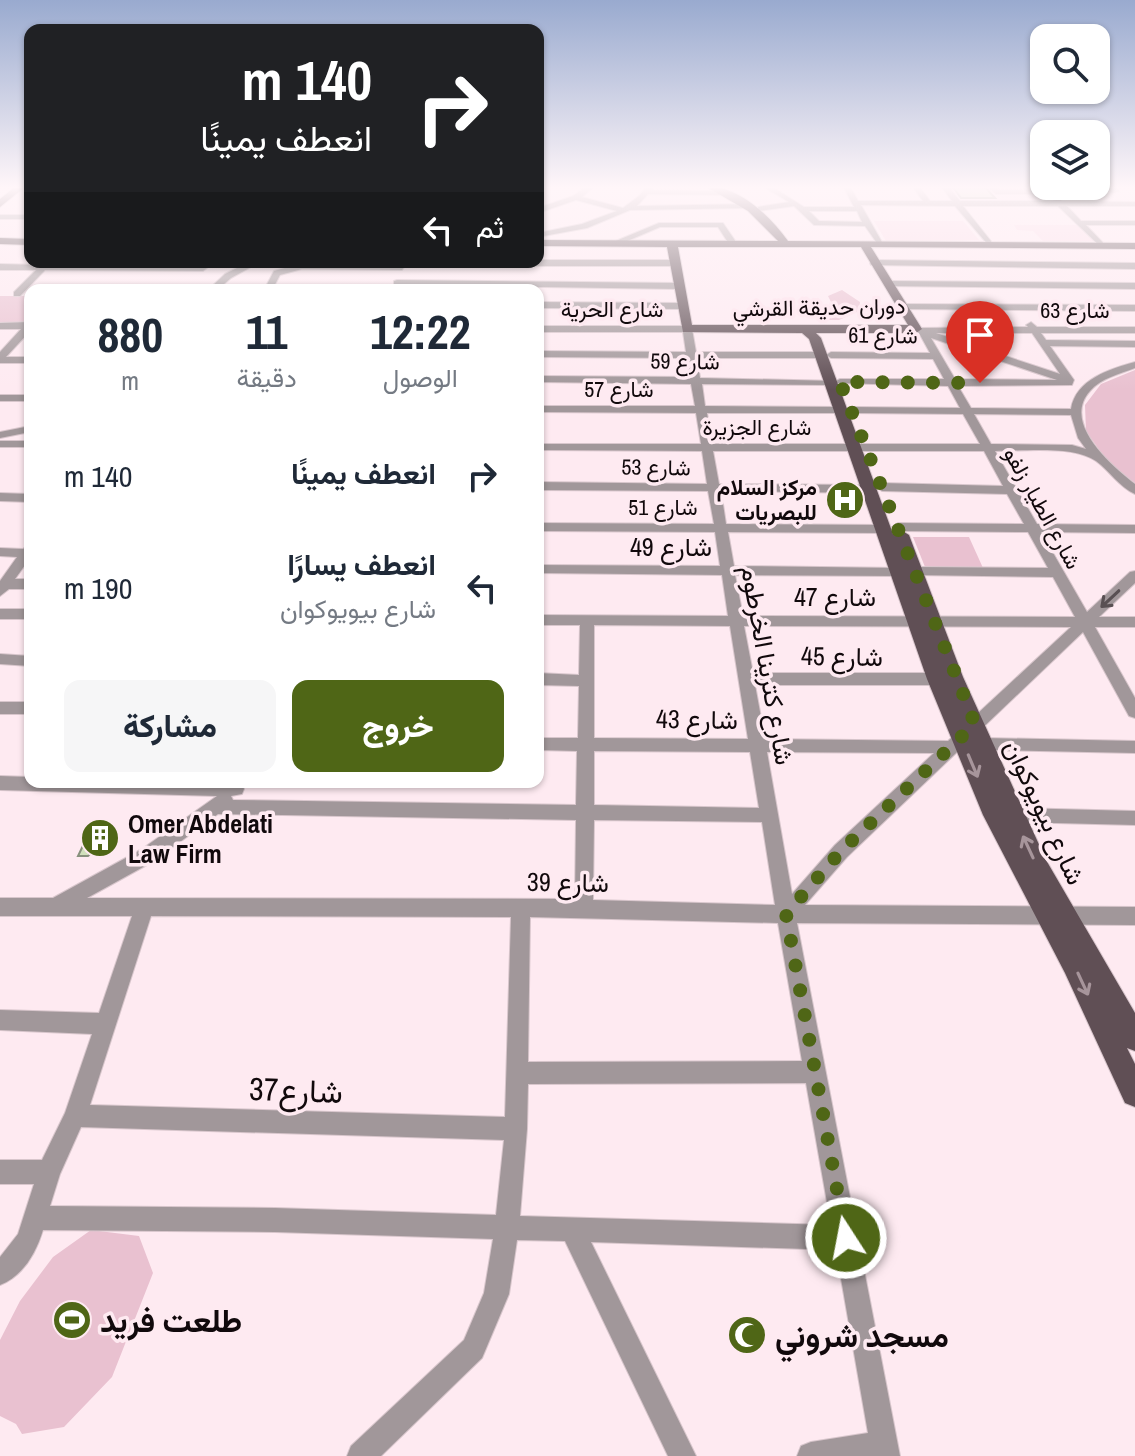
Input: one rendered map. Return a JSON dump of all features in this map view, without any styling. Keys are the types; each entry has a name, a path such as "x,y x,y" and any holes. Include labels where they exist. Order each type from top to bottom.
{"main road":[{"path":"674,254 687,329"},
{"name":"دوران حديقة القرشي","path":"869,254 901,307 919,330"},
{"name":"دوران حديقة القرشي","path":"687,329 919,330"},
{"name":"شارع بيويوكوان","path":"813,329 826,355 926,619 963,736"},
{"name":"شارع بيويوكوان","path":"926,619 937,679 1003,835 1056,915"},
{"name":"شارع بيويوكوان","path":"963,736 985,744 1056,915"},
{"path":"1056,915 1135,1038"},
{"path":"1056,915 1074,965 1135,1093"}],"street":[{"path":"976,254 1045,343 1065,380 1081,393"},
{"path":"1082,254 1135,308"},
{"path":"544,263 675,263"},
{"path":"874,263 1135,266"},
{"path":"0,267 24,266"},
{"path":"24,284 43,268"},
{"path":"202,268 209,277 209,284"},
{"path":"217,284 244,268"},
{"path":"271,284 277,273 294,268"},
{"path":"209,277 228,276"},
{"path":"24,284 13,294 24,294"},
{"path":"888,284 1135,286"},
{"path":"544,287 678,286"},
{"path":"1029,286 1049,307"},
{"path":"544,305 682,306"},
{"path":"901,307 1135,308"},
{"path":"0,326 24,326"},
{"path":"587,328 587,354"},
{"name":"شارع الحرية","path":"544,329 687,329"},
{"name":"شارع كترينا الخرطوم","path":"687,329 768,815 885,1450"},
{"path":"919,330 1065,380 1091,382"},
{"name":"شارع 63","path":"919,330 1135,330"},
{"name":"شارع الطيار زلفو","path":"919,330 1135,712"},
{"path":"0,359 24,333"},
{"path":"1045,343 1135,344"},
{"name":"شارع 61","path":"544,354 936,356"},
{"path":"0,359 24,360"},
{"path":"1135,365 1114,370 1091,382 1081,393 1075,412 1082,438 1094,456 1135,490"},
{"name":"شارع 59","path":"544,379 951,383 1065,380"},
{"path":"603,380 604,409"},
{"path":"0,398 24,398"},
{"name":"شارع 57","path":"544,409 846,410"},
{"path":"846,410 1075,412"},
{"path":"0,435 24,430"},
{"path":"1072,448 1082,438"},
{"path":"0,444 24,444"},
{"name":"شارع الجزيرة","path":"544,447 1072,448 1094,456"},
{"name":"شارع 53","path":"544,486 1010,490"},
{"path":"0,497 24,498"},
{"name":"شارع 51","path":"544,527 1135,529"},
{"path":"0,552 24,550"},
{"path":"2,587 24,556"},
{"name":"شارع 49","path":"544,569 1056,573"},
{"path":"786,914 841,851 1135,575"},
{"path":"2,587 24,585"},
{"path":"0,614 24,614"},
{"name":"شارع 47","path":"544,620 1135,622"},
{"path":"584,908 587,620"},
{"path":"0,659 24,661"},
{"path":"544,679 586,681"},
{"name":"شارع 45","path":"746,679 937,679"},
{"path":"1118,683 1135,683"},
{"path":"0,708 24,708"},
{"name":"شارع 43","path":"544,744 757,745 963,736"},
{"path":"985,744 1135,747"},
{"path":"0,783 24,783"},
{"path":"52,908 122,871 216,807 236,788"},
{"path":"216,807 768,815"},
{"path":"1014,815 1135,818"},
{"path":"109,908 122,871"},
{"name":"شارع 39","path":"0,907 521,907 786,914 1135,916"},
{"path":"0,915 21,907"},
{"path":"361,1456 473,1349 496,1294 516,1129 521,907"},
{"path":"0,1273 14,1261 28,1240 37,1218 49,1172 75,1116 144,908"},
{"path":"0,1020 106,1024"},
{"path":"517,1073 815,1072"},
{"name":"شارع37","path":"75,1116 516,1129"},
{"path":"0,1172 49,1172"},
{"path":"37,1218 275,1220 846,1238"},
{"path":"572,1230 682,1456"},
{"path":"811,1456 885,1450"}],"shaded area":[{"path":"842,290 860,302 859,311 839,320 817,320 817,306 833,306 828,296"},
{"path":"0,296 24,296 24,323 0,323"},
{"path":"1135,370 1135,483 1107,461 1086,431 1085,405 1101,384"},
{"path":"913,537 969,537 983,568 925,567"},
{"name":"طلعت فريد","path":"91,1230 139,1236 153,1273 112,1377 64,1427 22,1434 16,1424 0,1416 0,1340 20,1301 53,1257"}],"building":[{"name":"Omer Abdelati Law Firm","path":"90,831 116,833 105,849 98,848 88,856 78,856"}],"place":[{"name":"مركز السلام للبصريات","path":"845,500"},
{"name":"Omer Abdelati Law Firm","path":"100,838"},
{"name":"طلعت فريد","path":"72,1320"},
{"name":"مسجد شروني","path":"747,1335"}],"route":[{"path":"846,1238 786,914 841,851 975,724 840,382 980,383"}]}
